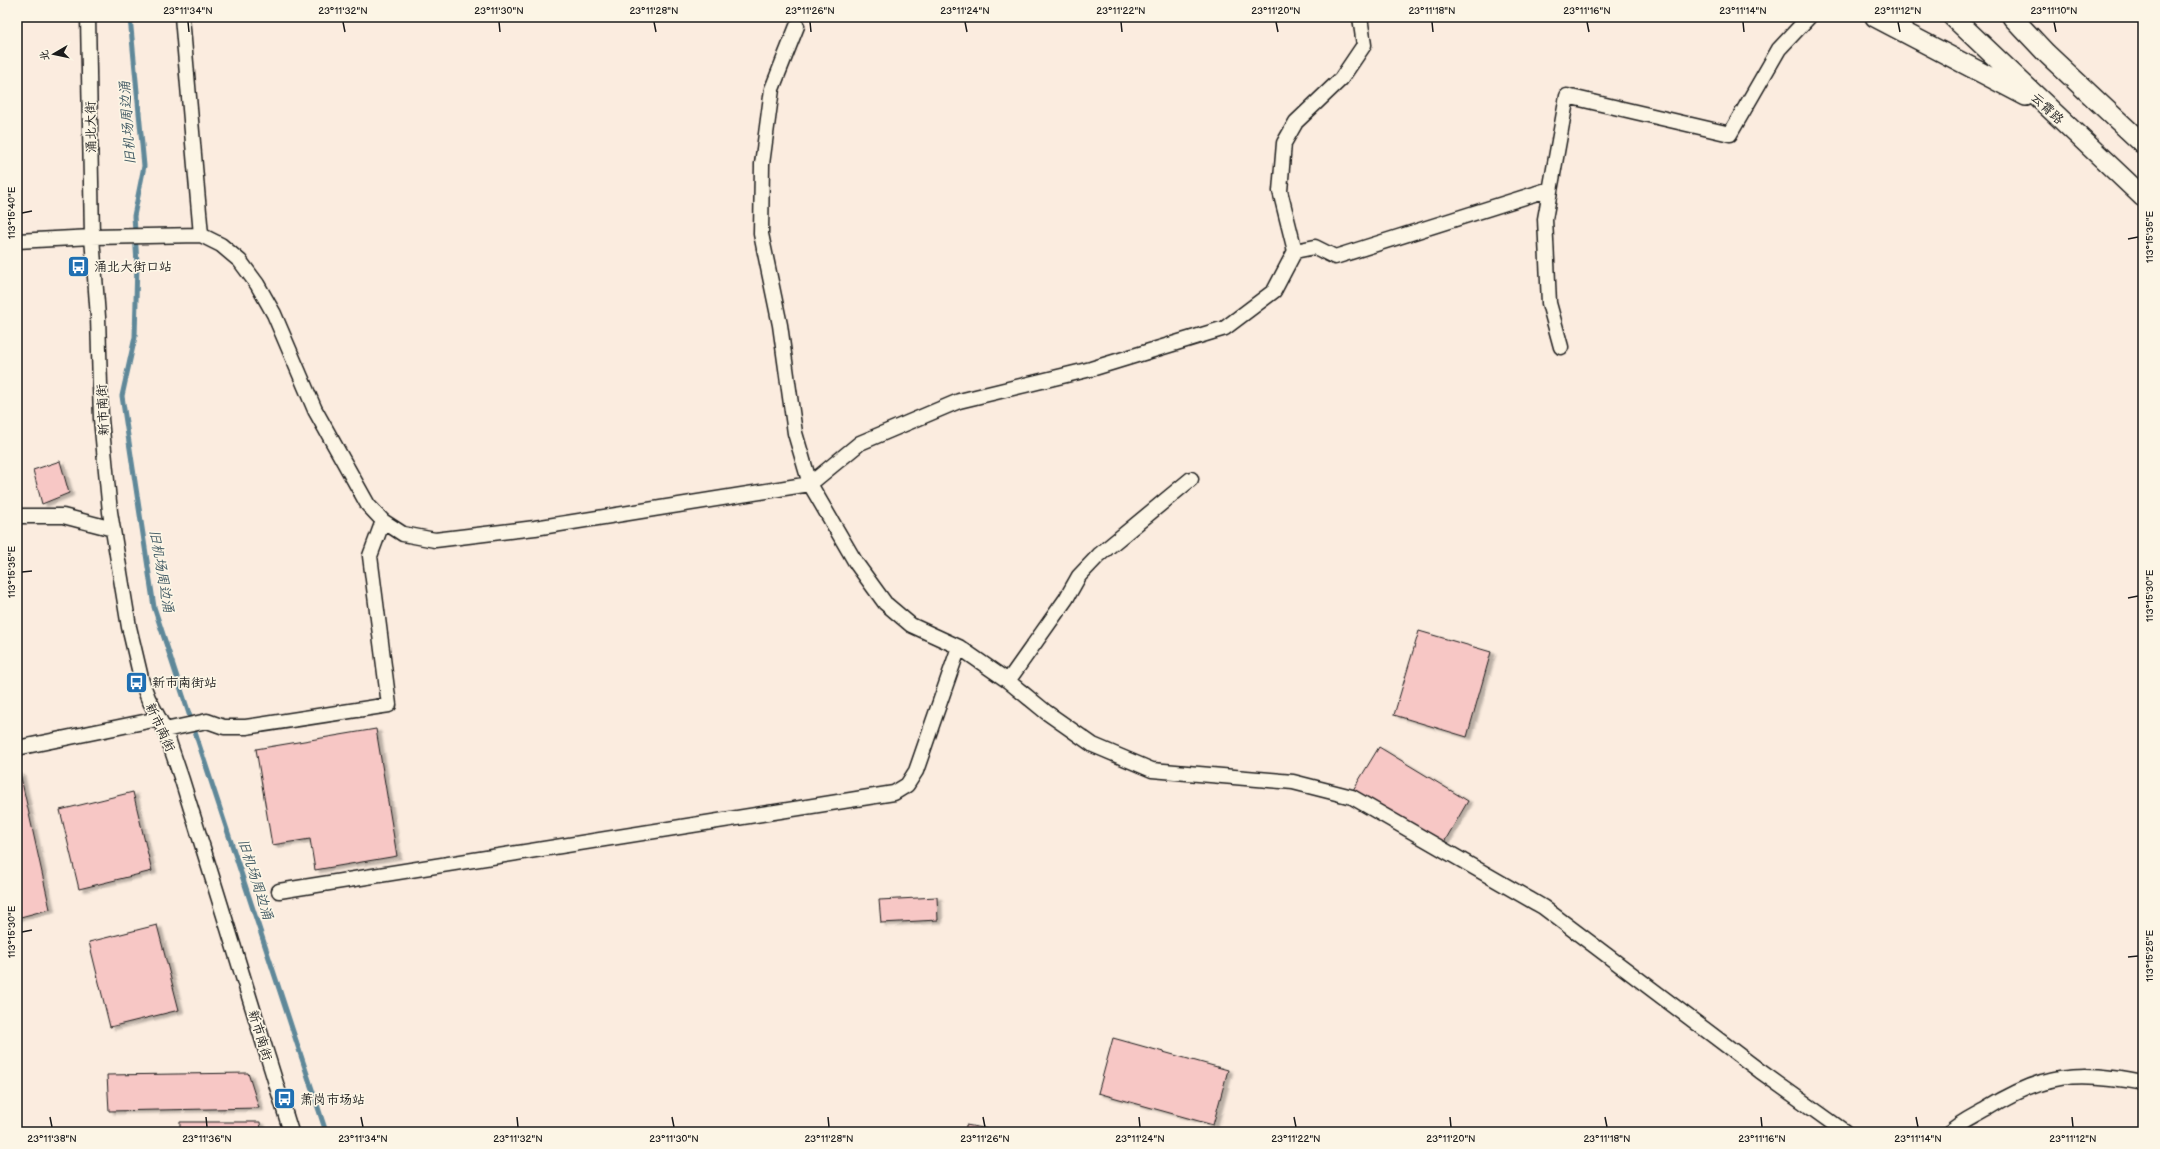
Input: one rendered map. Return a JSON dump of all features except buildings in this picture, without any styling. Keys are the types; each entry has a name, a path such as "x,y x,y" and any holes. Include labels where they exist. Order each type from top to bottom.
{"main road":[{"path":"1875,17 2046,106"},
{"name":"云霄路","path":"1953,17 2143,197"},
{"path":"2012,17 2046,53 2143,144"}],"street":[{"name":"涌北大街","path":"88,17 92,237"},
{"path":"182,17 201,235"},
{"path":"17,241 112,236 201,235 221,245 240,261 257,284 274,314 315,410 368,505 383,521 403,534 435,540 535,528 810,484 860,443 959,401 1091,369 1225,328 1274,291 1295,251 1280,191 1284,143 1296,122 1341,79 1364,45 1360,17"},
{"path":"1561,347 1549,303 1545,219 1567,96 1730,134 1779,49 1809,17"},
{"path":"797,26 772,89 762,164 762,234 780,325 795,433 810,484 856,563 885,603 910,625 959,647 1008,681 1046,712 1093,745 1152,770 1293,782 1352,797 1543,906 1760,1071 1845,1132"},
{"path":"1295,251 1315,247 1335,257 1550,189"},
{"name":"新市南街","path":"92,237 98,317 101,419 113,529 136,660 148,698 167,726 291,1132"},
{"path":"1008,681 1066,599 1078,576 1098,555 1191,479"},
{"path":"17,516 63,516 113,529"},
{"path":"17,748 207,721 224,726 246,727 389,705 370,556 383,521"},
{"path":"279,891 894,793 907,785 916,771 959,647"},
{"path":"1950,1132 2004,1097 2038,1082 2067,1076 2108,1076 2143,1083"}],"waterway":[{"name":"旧机场周边涌","path":"130,17 144,166 134,216 137,264 135,337 122,396 154,607 326,1132"}],"place":[{"name":"涌北大街口站","path":"79,266"},
{"name":"新市南街站","path":"136,682"},
{"name":"萧岗市场站","path":"285,1099"}]}
